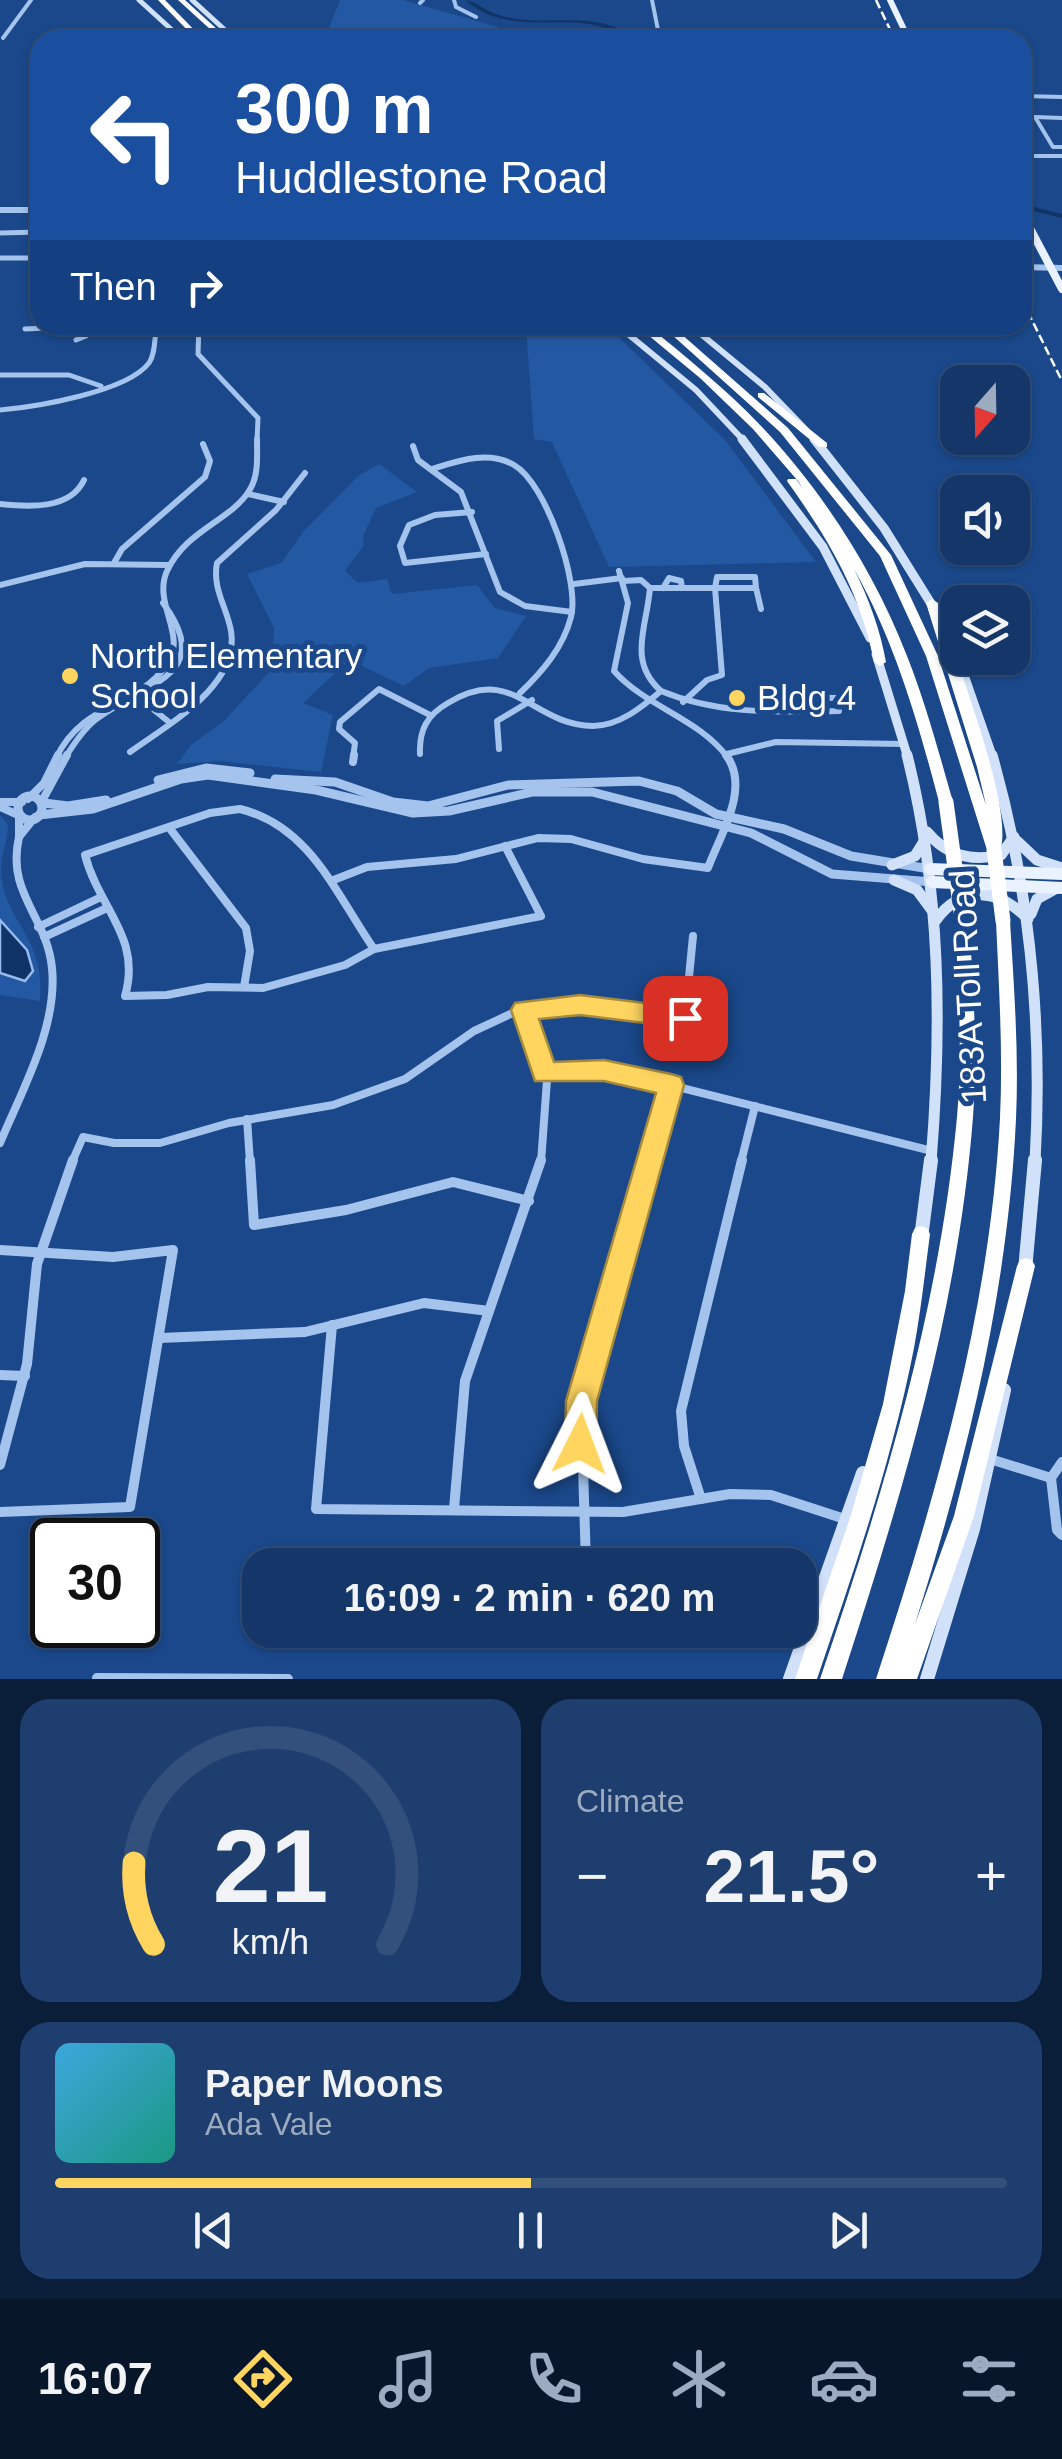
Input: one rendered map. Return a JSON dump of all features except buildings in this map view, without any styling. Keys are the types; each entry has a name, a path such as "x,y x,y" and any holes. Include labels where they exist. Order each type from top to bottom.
{"highway":[{"path":"161,0 185,30"},
{"path":"178,0 212,30"},
{"path":"173,16 189,30"},
{"name":"183A Toll Road","path":"654,335 724,394 764,434 836,522 863,570 923,710 946,802 962,919 969,1052 948,1260 888,1512 831,1679"},
{"name":"183A Toll Road","path":"679,335 784,430 885,555 932,656 986,802 994,850 1003,921 1009,1048 1006,1159 993,1288 934,1540 887,1679"},
{"path":"687,341 716,357 823,445"},
{"path":"724,394 797,487 849,569 866,608 880,662"},
{"path":"932,603 986,802"},
{"path":"806,1679 867,1502 915,1310 921,1234"},
{"path":"906,1679 964,1516 1026,1266"}],"main road":[{"path":"138,0 172,30"},
{"path":"192,0 225,30"},
{"path":"890,0 905,30"},
{"path":"1032,233 1062,289"},
{"path":"631,335 685,378 768,467 824,548 880,662 904,744 931,875 942,1009 932,1151 921,1234 892,1375 848,1520 790,1679"},
{"path":"702,335 758,380 823,445 895,538 940,620"},
{"path":"927,1679 990,1458 1026,1266 1038,1094 1035,971 1023,880 992,748 965,675"},
{"path":"924,833 938,848 960,857 1001,856 1015,836"},
{"path":"892,864 915,856 924,833"},
{"path":"1015,836 1037,860 1062,871"},
{"path":"1023,880 1062,871"},
{"path":"931,875 1023,880 1062,888"},
{"path":"894,880 917,890 935,917"},
{"path":"1029,920 1040,896 1062,888"},
{"path":"935,917 945,904 963,894 1002,898 1029,920"}],"street":[{"path":"3,38 31,0"},
{"path":"454,0 456,7 476,17"},
{"path":"652,0 657,30"},
{"path":"1032,96 1062,97"},
{"path":"1062,118 1035,117 1052,146 1062,147"},
{"path":"1032,156 1062,156"},
{"path":"0,210 30,210"},
{"path":"0,233 30,231"},
{"path":"0,258 30,258"},
{"path":"1032,268 1062,268"},
{"path":"25,328 30,328"},
{"path":"76,340 86,335"},
{"path":"0,410 33,409 101,386 149,364 155,335"},
{"path":"19,837 37,816 78,736 158,675 172,657 175,637 160,600 169,565 183,545 248,494 256,475 258,418 198,354 199,335"},
{"path":"0,375 68,375 101,386"},
{"path":"114,563 124,543 155,524 201,483 209,462 203,444"},
{"path":"414,446 412,453 461,492 500,592 509,601 572,612"},
{"path":"432,469 470,456 490,456 512,460 532,476 574,584 572,612 551,660 520,693"},
{"path":"130,752 207,690 228,658 233,635 215,586 217,563 284,502 304,472"},
{"path":"0,504 49,503 77,492 84,480"},
{"path":"248,494 284,502"},
{"path":"472,512 435,515 409,525 400,546 405,564 486,554"},
{"path":"0,585 54,569 114,563 169,565"},
{"path":"574,584 622,577 641,580 650,588 756,588 761,609"},
{"path":"331,881 368,866 456,858 538,838 571,839 643,859 708,868 736,780 727,754 710,737 647,704 626,688 614,671 628,603 622,577"},
{"path":"650,588 650,610 637,659 640,672 661,691 710,710 781,711 839,711 837,698 778,697 781,711"},
{"path":"684,702 699,686 722,676 716,588"},
{"path":"420,754 421,726 430,715 470,690 490,687 520,693 550,715 573,724 596,726 620,720 661,691"},
{"path":"353,762 356,744 338,729 340,722 379,690 430,715"},
{"path":"134,694 169,722"},
{"path":"0,1143 51,1000 53,968 44,938 21,900 12,872 19,837 18,815 25,800 39,790 75,726 134,694"},
{"path":"499,749 499,718 532,700"},
{"path":"727,754 776,742 904,744"},
{"path":"0,805 25,800 98,802 170,775 218,768 282,780 335,782 393,802 428,806 508,785 639,781 677,792 821,870 894,880 931,875"},
{"path":"0,805 18,815 37,816 99,808 181,778 208,776 316,790 413,814 449,811 532,792 592,792 650,810 784,829 851,856 931,875"},
{"path":"374,949 331,881 277,817 257,808 221,810 128,847 85,855 99,898 132,950 131,978 125,996 294,981 345,965 374,949 541,916 506,846"},
{"path":"171,830 246,928 250,950 244,987"},
{"path":"38,927 99,898"},
{"path":"44,938 107,908"},
{"path":"0,1466 25,1376 32,1334 32,1287 40,1252 57,1194 83,1137 125,1144 160,1143 247,1119 333,1105 405,1079 492,1021 524,1010 580,1005 685,1018 693,936"},
{"path":"454,1510 465,1381 541,1164 546,1123 544,1073 524,1010"},
{"path":"544,1073 604,1070 932,1151"},
{"path":"585,1548 581,1401 671,1085"},
{"path":"701,1498 684,1446 681,1411 755,1106"},
{"path":"247,1119 254,1225 346,1210 429,1184 453,1182 529,1201"},
{"path":"0,1250 114,1257 173,1250 130,1506 0,1512"},
{"path":"160,1338 265,1336 332,1326 424,1303 488,1311"},
{"path":"332,1326 316,1509 623,1512 701,1498 771,1495 848,1520"},
{"path":"0,1376 25,1376"},
{"path":"990,1458 1051,1478"},
{"path":"1062,1462 1051,1478 1057,1530 1062,1535"},
{"path":"97,1678 288,1679"}],"shaded area":[{"path":"340,0 403,0 508,30 328,30"},
{"path":"527,335 616,335 725,440 816,562 609,567 552,442 534,439"},
{"path":"379,464 417,492 376,508 363,536 364,545 345,571 358,583 387,579 392,594 477,585 495,608 526,616 498,658 429,668 404,686 349,660 303,703 333,715 321,772 219,761 177,764 191,745 224,721 272,669 274,628 247,574 281,563 303,532 358,476"},
{"path":"0,815 8,825 1,866 4,889 37,960 40,1001 0,995"},
{"path":"0,920 27,950 33,971 25,981 0,973"}],"waterway":[{"path":"468,0 501,18 601,24 619,30"},
{"path":"1032,208 1062,216"}],"railway":[{"path":"876,0 890,30"},
{"path":"1032,320 1062,381"}],"place":[{"name":"North Elementary School","path":"70,676"},
{"name":"Bldg 4","path":"737,698"}],"route":[{"path":"580,1444 581,1401 671,1085 604,1070 544,1073 524,1010 580,1005 685,1018"}]}
